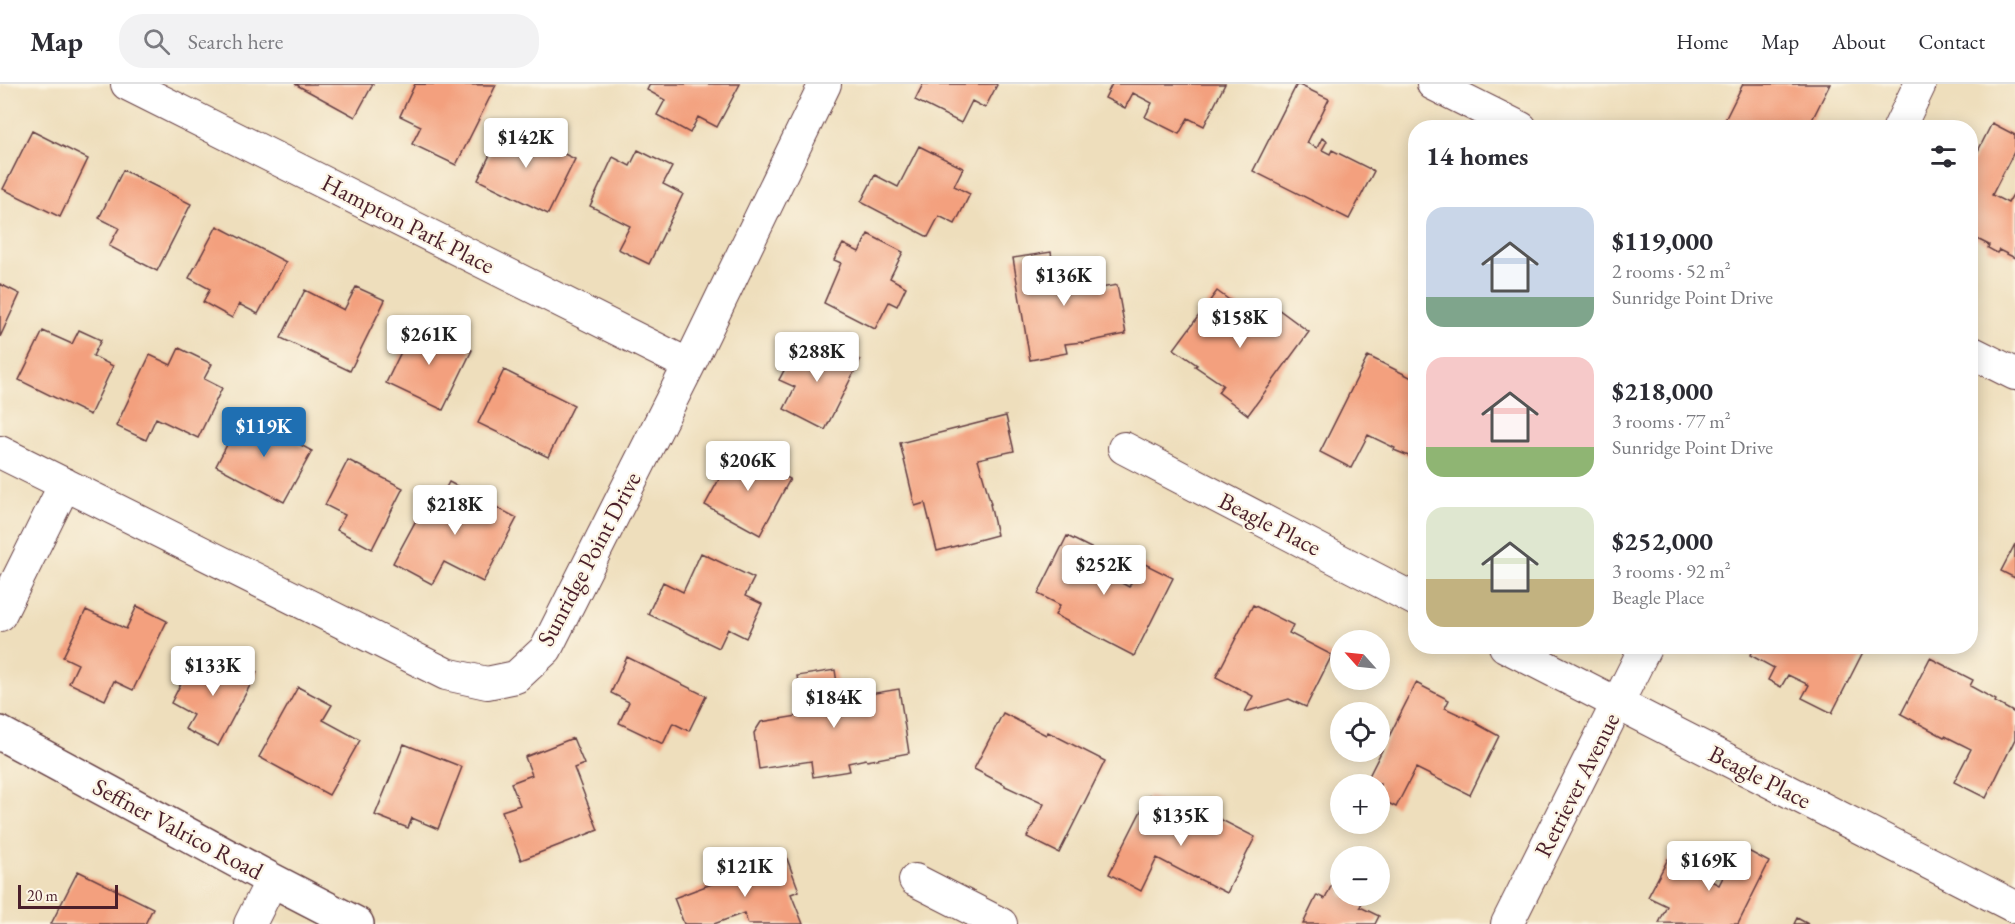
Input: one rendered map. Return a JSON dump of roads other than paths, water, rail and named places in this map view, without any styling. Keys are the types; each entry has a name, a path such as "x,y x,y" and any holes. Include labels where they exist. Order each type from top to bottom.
{"street":[{"name":"Hampton Park Place","path":"127,84 689,365"},
{"name":"Sunridge Point Drive","path":"0,452 446,674 487,683 516,678 546,649 689,365 825,84"},
{"path":"1433,84 1505,120"},
{"path":"1903,120 1920,84"},
{"path":"1978,356 2015,374"},
{"name":"Beagle Place","path":"1124,448 1408,596"},
{"path":"0,615 65,484"},
{"name":"Beagle Place","path":"1520,654 2015,907"},
{"name":"Retriever Avenue","path":"1508,924 1642,654"},
{"name":"Seffner Valrico Road","path":"0,733 357,924"},
{"path":"250,924 272,880"},
{"path":"915,880 1001,924"}]}
